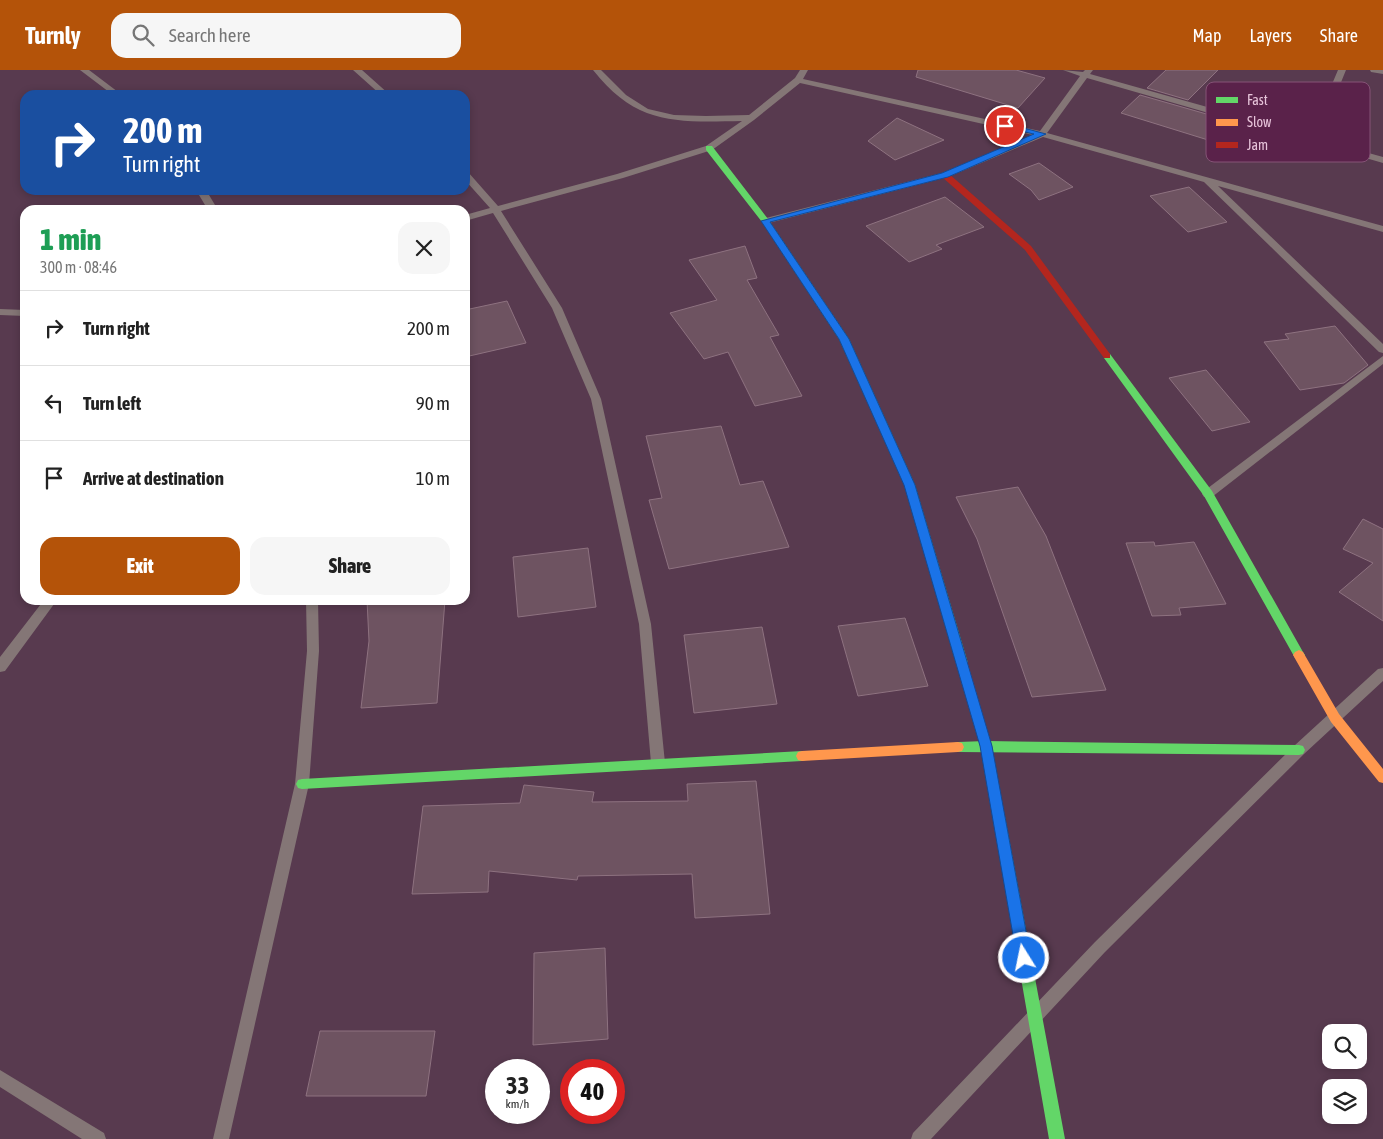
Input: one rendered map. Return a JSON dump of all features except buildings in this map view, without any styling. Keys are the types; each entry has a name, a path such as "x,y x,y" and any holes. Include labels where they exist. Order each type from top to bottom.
{"street":[{"path":"84,70 111,90"},
{"path":"357,70 380,90"},
{"path":"597,70 633,104 652,114 672,117 751,118"},
{"path":"470,216 620,176 709,148 751,118 798,80 804,70"},
{"path":"1067,70 1087,73 1206,108"},
{"path":"1337,82 1342,70"},
{"path":"1374,70 1383,72"},
{"path":"765,221 945,175 1042,134 1087,73"},
{"path":"798,80 1042,134 1383,229"},
{"path":"709,148 765,221 844,339 910,485 986,746 1057,1139"},
{"path":"1370,156 1383,160"},
{"path":"945,175 1028,248 1208,494 1335,718 1383,778"},
{"path":"1206,179 1383,350"},
{"path":"470,180 495,209 557,308 596,399 645,624 658,763"},
{"path":"0,312 20,313"},
{"path":"1208,494 1383,359"},
{"path":"0,667 47,605"},
{"path":"221,1139 302,784 313,651 312,605"},
{"path":"920,1139 1100,948 1299,750 1383,673"},
{"path":"302,784 986,746 1299,750"},
{"path":"0,1078 98,1139"}],"traffic: fast":[{"path":"709,148 765,221 844,339 910,485 962,663"},
{"path":"1107,356 1208,494 1299,655"},
{"path":"958,747 1299,750"},
{"path":"302,784 802,756"},
{"path":"999,817 1057,1139"}],"traffic: slow":[{"path":"1299,655 1335,718 1383,778"},
{"path":"802,756 958,747"}],"traffic: jam":[{"path":"945,175 1028,248 1107,356"},
{"path":"962,663 986,746 999,817"}],"route":[{"path":"1005,126 1042,134 945,175 765,221 844,339 910,485 986,746 1024,958"}]}
